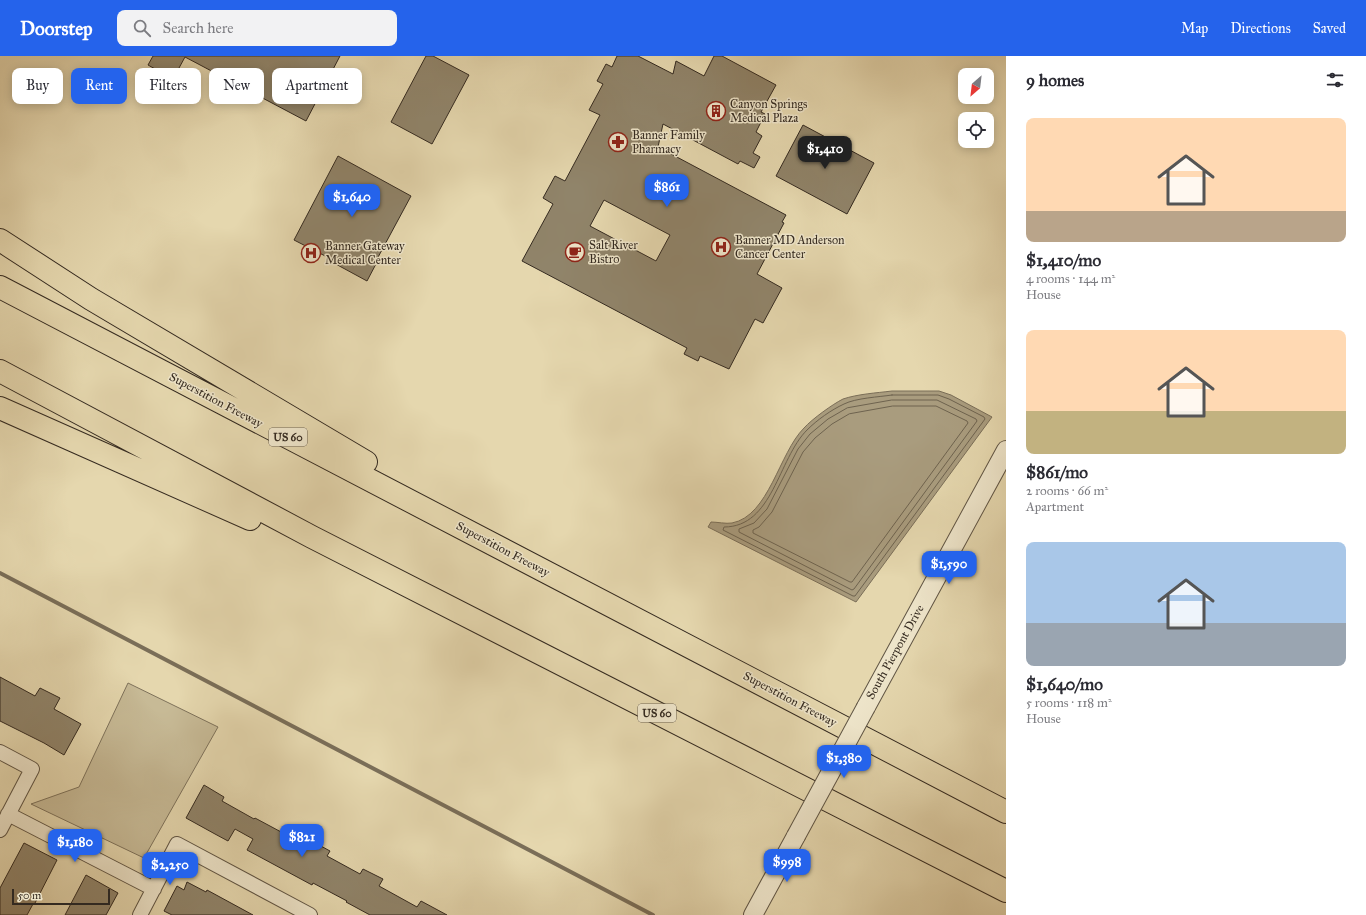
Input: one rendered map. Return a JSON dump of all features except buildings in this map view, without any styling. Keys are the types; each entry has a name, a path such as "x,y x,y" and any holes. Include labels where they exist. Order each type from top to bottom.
{"highway":[{"path":"0,240 91,299 576,588"},
{"name":"Superstition Freeway","path":"0,287 1006,812"},
{"name":"US 60","path":"0,372 312,537 1005,890"},
{"path":"0,408 282,533 312,537"}],"street":[{"name":"South Pierpont Drive","path":"753,915 1006,450"},
{"path":"0,752 32,769 0,830"},
{"path":"8,814 154,889"},
{"path":"140,915 177,844 310,915"}],"shaded area":[{"path":"128,683 218,727 144,858 31,804 79,787"}],"water":[{"path":"892,391 939,391 951,395 992,417 856,602 708,527 711,522 732,523 745,518 755,509 772,482 795,439 808,424 823,412 834,404 849,397"}],"waterway":[{"path":"0,573 653,915"}],"place":[{"name":"Canyon Springs Medical Plaza","path":"716,111"},
{"name":"Banner Family Pharmacy","path":"618,142"},
{"name":"Banner MD Anderson Cancer Center","path":"721,247"},
{"name":"Salt River Bistro","path":"575,252"},
{"name":"Banner Gateway Medical Center","path":"311,253"}]}
